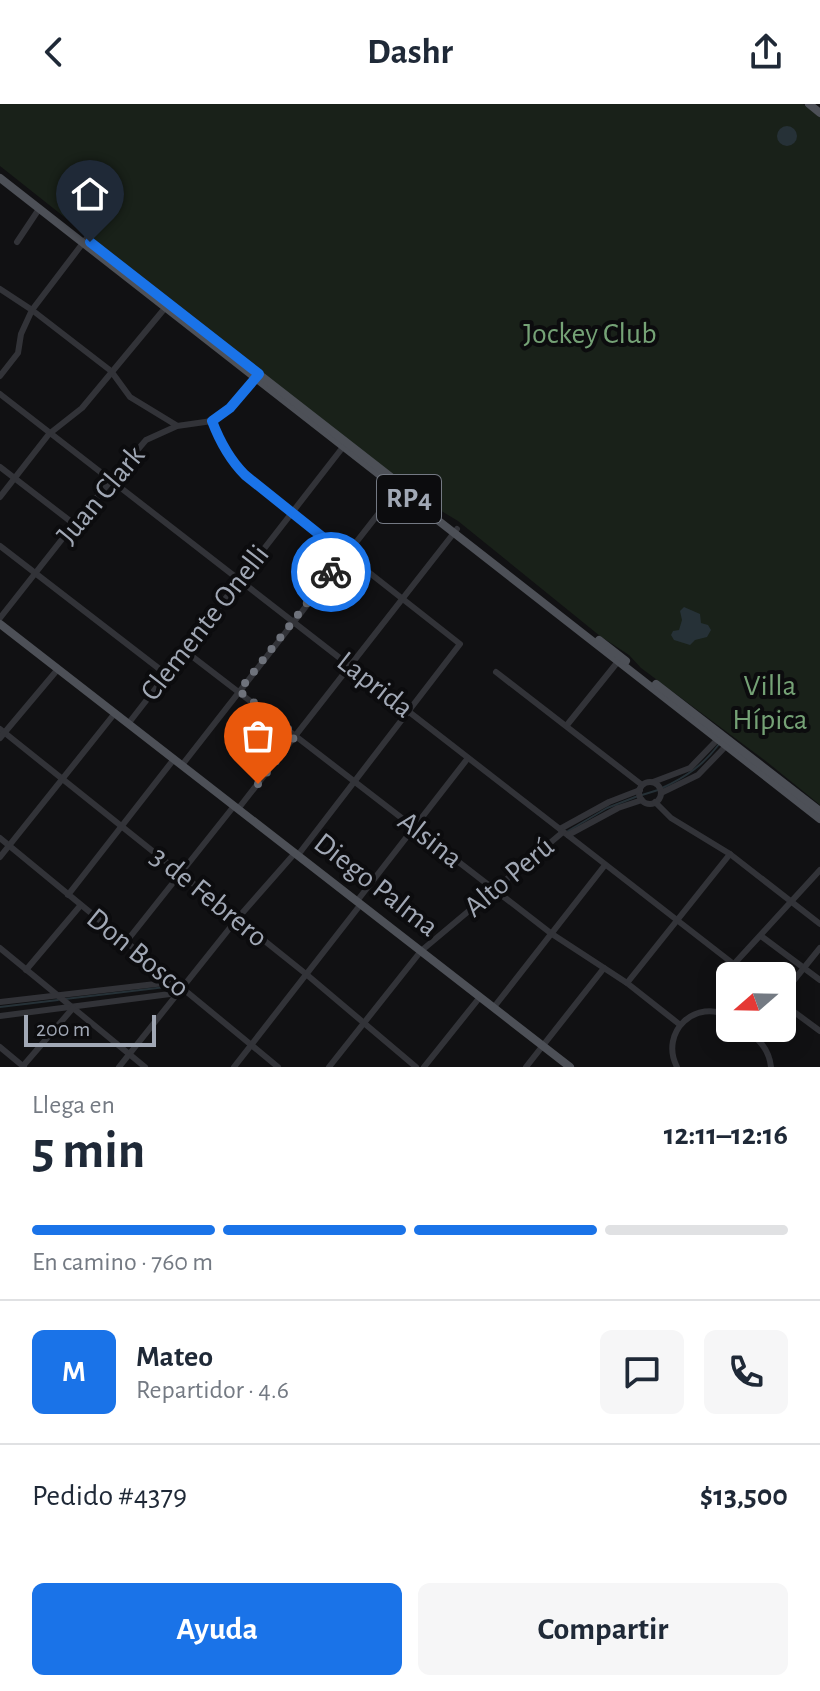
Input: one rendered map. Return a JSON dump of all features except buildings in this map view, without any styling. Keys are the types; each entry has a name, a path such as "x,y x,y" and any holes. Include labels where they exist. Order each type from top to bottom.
{"main road":[{"path":"809,104 820,113"},
{"name":"RP4","path":"0,171 165,308 257,376 397,490 456,532"},
{"name":"RP4","path":"0,179 85,241 456,532 820,811"},
{"name":"Diego Palma","path":"0,621 570,1067"},
{"name":"RP4","path":"620,659 820,819"}],"street":[{"path":"17,242 39,209"},
{"path":"0,376 18,353 21,334 32,310 85,241"},
{"path":"0,289 111,371 130,397 177,426"},
{"path":"0,497 49,434 82,408 165,308"},
{"path":"119,1067 237,919 356,781 460,644 232,462 212,421 230,408 257,376"},
{"name":"Laprida","path":"0,394 731,962"},
{"name":"Juan Clark","path":"0,621 74,524 146,440 177,426 212,421"},
{"name":"Clemente Onelli","path":"128,724 343,447"},
{"path":"0,467 74,524"},
{"path":"68,895 121,826 239,691 397,490"},
{"path":"126,942 296,735 456,532"},
{"path":"0,546 166,674"},
{"name":"Alsina","path":"184,650 552,934 627,983 679,1024"},
{"path":"567,725 620,659"},
{"path":"2,733 58,669"},
{"path":"496,672 567,725 641,788 642,800 647,803 655,802 661,793 698,775 726,746"},
{"name":"Clemente Onelli","path":"0,857 115,713"},
{"name":"3 de Febrero","path":"2,733 306,974 416,1067"},
{"path":"641,788 679,775 718,739"},
{"path":"234,1067 468,758"},
{"path":"653,782 661,793"},
{"name":"Alto Perú","path":"329,1067 421,951 564,832 609,802 641,788"},
{"name":"Alto Perú","path":"564,832 642,800"},
{"path":"655,802 671,818 730,854 820,924"},
{"name":"Don Bosco","path":"0,838 278,1067"},
{"path":"627,983 730,854"},
{"path":"494,1007 605,865"},
{"path":"736,962 820,870"},
{"path":"26,970 80,906"},
{"path":"761,936 820,980"},
{"path":"0,948 145,1067"},
{"path":"796,978 820,948"},
{"path":"526,1067 604,968"},
{"path":"1,1000 60,998 173,982"},
{"path":"0,1016 170,994 181,989"},
{"path":"424,1067 480,997"},
{"path":"0,1047 24,1067 71,1006"},
{"path":"677,1067 672,1042 679,1024 699,1012 716,1012"},
{"path":"796,1013 820,1031"},
{"path":"761,1042 771,1067"}],"green space":[{"name":"Jockey Club","path":"0,104 803,104 820,117 820,805 641,668 629,655 600,636 458,521 430,507 0,166"}],"shaded area":[{"path":"787,126 794,129 797,136 794,143 787,146 780,143 777,136 780,129"},
{"path":"684,607 700,614 701,623 711,630 707,637 690,645 674,640 671,635 679,630 682,620 680,611"}],"waterway":[{"path":"662,788 694,769 720,743"},
{"path":"642,795 658,790"},
{"path":"568,831 607,808 638,796"},
{"path":"65,999 174,986"},
{"path":"0,1007 58,1000"}],"way so far":[{"path":"258,784 296,735 239,691 331,572"}],"route":[{"path":"90,242 259,374 230,408 212,421 232,462 345,555 331,572"}],"park label":[{"name":"Villa Hípica","path":"770,703"}]}
